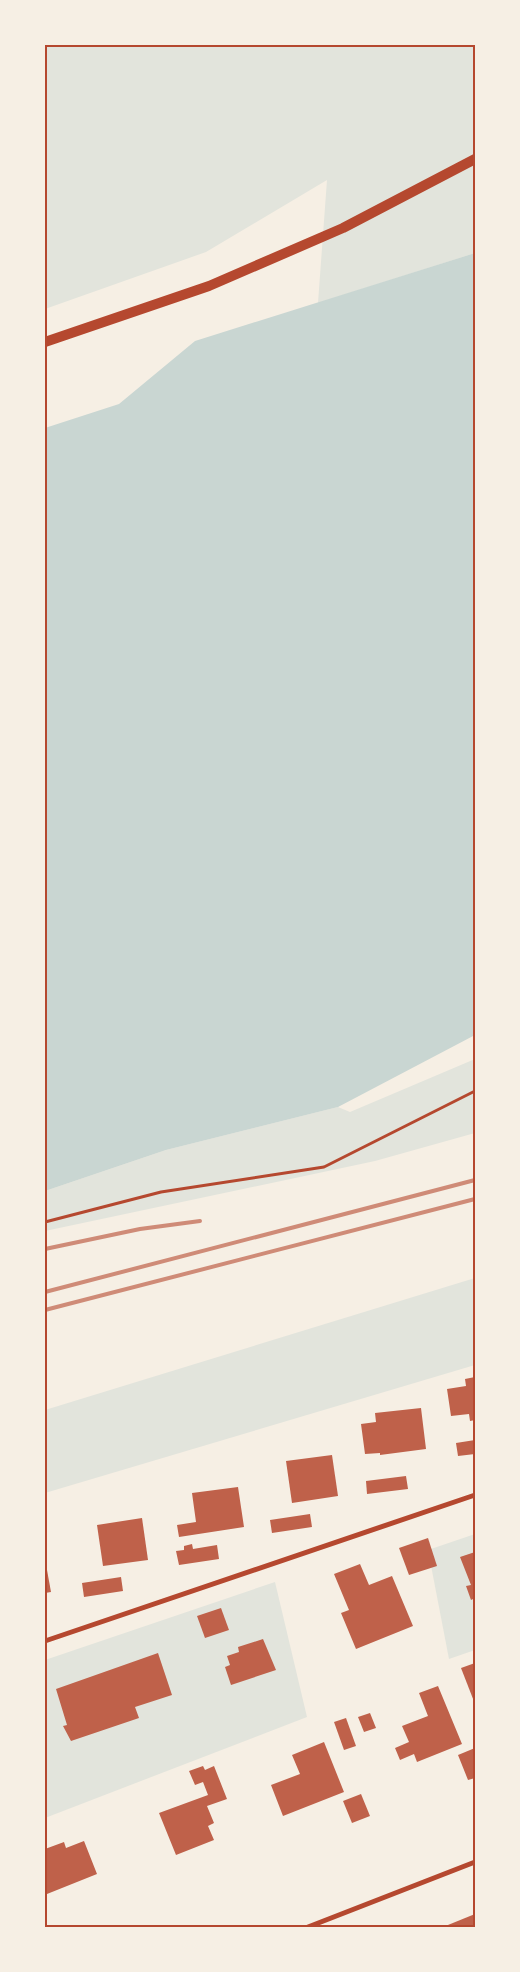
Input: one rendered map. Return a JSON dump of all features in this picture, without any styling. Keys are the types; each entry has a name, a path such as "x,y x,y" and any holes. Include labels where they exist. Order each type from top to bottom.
{"main road":[{"path":"45,342 209,286 343,228 475,159"}],"street":[{"path":"45,1641 475,1495"},
{"path":"308,1927 475,1862"}],"path":[{"path":"45,1222 161,1192 324,1167 475,1091"}],"shaded area":[{"path":"45,45 475,45 475,253 318,303 327,180 206,252 45,309"},
{"path":"475,253 475,1035 338,1107 166,1150 45,1191 45,428 119,404 195,341"},
{"path":"475,1059 475,1133 375,1161 45,1231 45,1191 166,1150 338,1107 350,1112"},
{"path":"475,1278 475,1365 45,1493 45,1410"},
{"path":"475,1534 475,1650 449,1659 428,1550"},
{"path":"275,1582 307,1717 45,1818 45,1660"}],"building":[{"path":"475,1377 475,1420 470,1421 469,1414 451,1416 447,1389 466,1386 465,1379"},
{"path":"421,1408 426,1449 380,1455 380,1453 365,1454 361,1424 376,1422 375,1413"},
{"path":"475,1440 475,1454 458,1456 456,1443"},
{"path":"332,1455 338,1496 292,1503 286,1461"},
{"path":"406,1476 408,1489 367,1494 366,1481"},
{"path":"238,1487 244,1527 179,1537 177,1525 196,1522 192,1493"},
{"path":"310,1514 312,1527 272,1533 270,1520"},
{"path":"142,1518 148,1560 103,1566 97,1525"},
{"path":"428,1538 437,1566 409,1575 399,1548"},
{"path":"192,1544 193,1549 217,1545 219,1559 179,1565 176,1551 184,1550 184,1546"},
{"path":"475,1552 475,1598 471,1600 466,1586 471,1585 460,1557"},
{"path":"45,1559 51,1592 45,1593"},
{"path":"360,1564 369,1585 392,1576 413,1626 356,1649 341,1613 349,1610 334,1574"},
{"path":"121,1577 123,1591 84,1597 82,1583"},
{"path":"221,1608 229,1630 205,1638 197,1616"},
{"path":"263,1639 276,1670 231,1685 225,1667 230,1665 227,1656 239,1652 238,1647"},
{"path":"158,1653 172,1695 135,1707 139,1718 71,1741 63,1726 67,1725 56,1689"},
{"path":"475,1663 475,1704 461,1668"},
{"path":"438,1686 462,1744 417,1762 414,1754 400,1760 395,1748 409,1742 402,1726 428,1716 419,1693"},
{"path":"370,1713 376,1728 364,1732 358,1717"},
{"path":"346,1718 356,1746 344,1750 334,1722"},
{"path":"324,1742 344,1792 283,1816 271,1785 300,1774 292,1755"},
{"path":"475,1748 475,1778 468,1780 458,1755"},
{"path":"203,1766 205,1770 214,1766 227,1799 207,1806 214,1823 208,1826 214,1840 176,1855 159,1813 208,1795 203,1782 195,1785 189,1771"},
{"path":"361,1794 370,1816 352,1823 343,1801"},
{"path":"84,1841 97,1874 47,1894 45,1892 45,1849 64,1842 66,1848"},
{"path":"475,1914 475,1927 443,1927"}],"railway":[{"path":"45,1292 475,1180"},
{"path":"45,1310 475,1199"},
{"path":"45,1249 140,1229 200,1221"}]}
